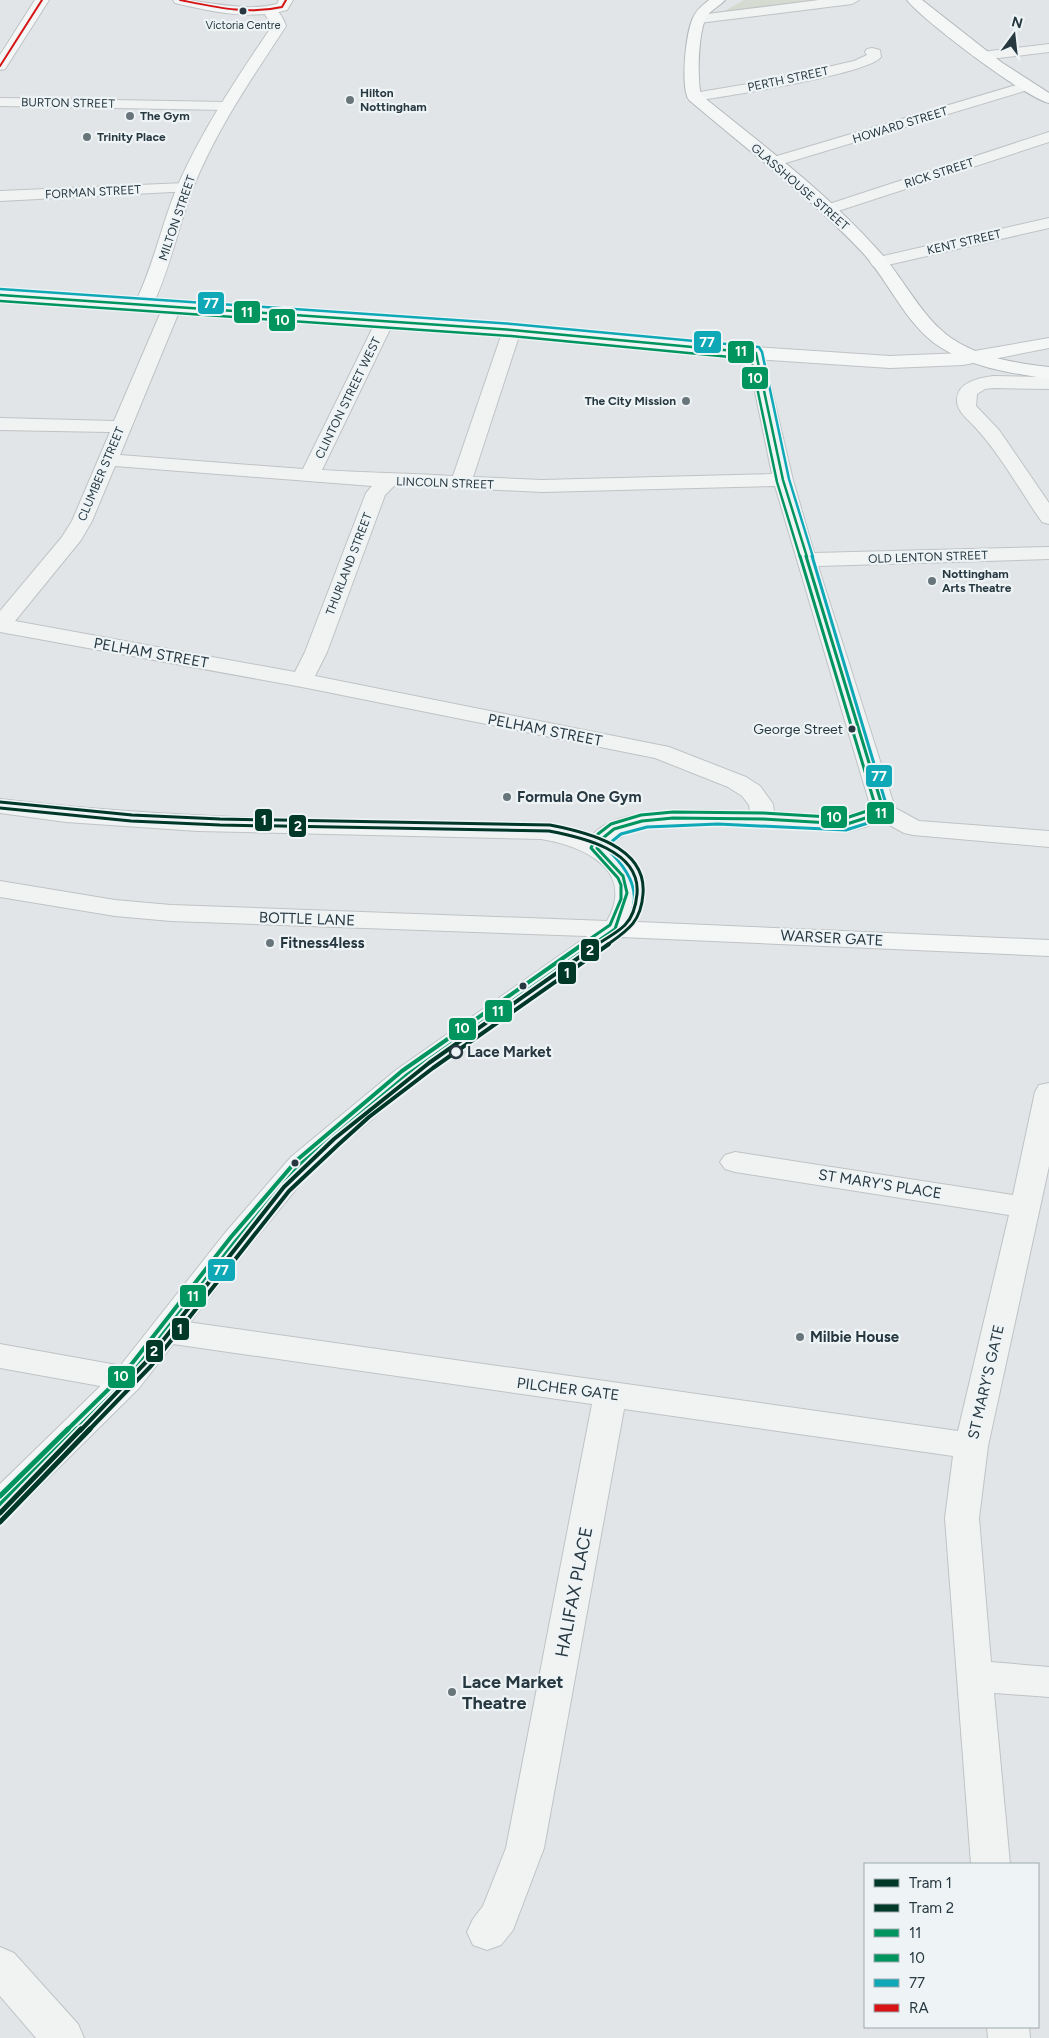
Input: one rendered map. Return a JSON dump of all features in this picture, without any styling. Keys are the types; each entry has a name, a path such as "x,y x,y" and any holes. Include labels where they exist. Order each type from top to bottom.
{"main road":[{"path":"0,66 42,0"},
{"path":"180,0 240,11 270,11 282,7 286,0"},
{"path":"694,97 692,90 692,64 699,19 718,0"},
{"path":"914,0 982,56 1049,99"},
{"name":"MILTON STREET","path":"144,304 159,271 185,188 226,106 279,26 277,19 270,11"},
{"name":"GLASSHOUSE STREET","path":"694,97 829,209 879,262 914,310 938,336 975,357"},
{"path":"0,295 512,330 756,353 890,362 952,360 1049,343"},
{"path":"833,359 914,356 924,352 938,336"},
{"path":"975,357 1020,369 1049,373"},
{"path":"0,1504 128,1378 236,1241 301,1164 406,1076 615,929"},
{"name":"WARSER GATE","path":"615,929 1049,948"}],"street":[{"path":"699,19 852,0"},
{"path":"982,56 1049,48"},
{"name":"PERTH STREET","path":"694,97 770,84 859,64 874,56 875,54 872,52"},
{"name":"HOWARD STREET","path":"773,162 1026,86"},
{"name":"BURTON STREET","path":"0,102 226,106"},
{"name":"RICK STREET","path":"829,209 1049,137"},
{"name":"FORMAN STREET","path":"0,196 185,188"},
{"name":"KENT STREET","path":"879,262 1049,223"},
{"name":"CLUMBER STREET","path":"0,624 71,540 82,521 161,328 172,306"},
{"name":"CLINTON STREET WEST","path":"310,475 385,321"},
{"path":"461,483 512,330"},
{"path":"756,353 783,480 884,812 913,828 1049,839"},
{"path":"1049,383 989,382 980,384 969,391 966,398 967,407 992,434 1049,518"},
{"path":"0,424 122,427"},
{"name":"LINCOLN STREET","path":"108,460 388,481 401,479 542,486 783,480"},
{"name":"THURLAND STREET","path":"302,680 316,652 376,493 388,481"},
{"name":"OLD LENTON STREET","path":"806,560 1049,553"},
{"name":"PELHAM STREET","path":"0,624 302,680 661,752 737,782 751,791 761,804 762,819"},
{"path":"2,808 124,820 223,826 528,830 557,834 597,848 615,863 628,879 630,895 615,929"},
{"path":"597,848 603,838 614,829 642,821 673,818 762,819 847,824 884,812"},
{"name":"BOTTLE LANE","path":"0,889 115,908 171,913 615,929"},
{"name":"ST MARY'S GATE","path":"991,1863 962,1518 971,1446 1026,1207 1049,1092"},
{"name":"ST MARY'S PLACE","path":"735,1162 1026,1207"},
{"name":"PILCHER GATE","path":"166,1332 971,1446"},
{"path":"0,1356 128,1378"},
{"name":"HALIFAX PLACE","path":"487,1932 500,1917 525,1848 610,1395"},
{"path":"974,1676 1049,1682"},
{"path":"0,1966 63,2038"}],"shaded area":[{"path":"744,0 828,0 719,14"}],"tram line":[{"name":"1","path":"0,802 132,815 220,819 550,825 583,833 616,847 630,857 639,870 644,886 642,905 630,929 433,1068 369,1117 289,1191 151,1366 0,1522"},
{"name":"2","path":"0,808 131,821 220,825 549,831 580,838 611,851 624,861 633,872 638,887 636,904 625,925 429,1063 365,1112 284,1187 146,1362 0,1513"}],"transit line":[{"name":"RA","path":"0,66 42,0"},
{"name":"RA","path":"180,0 243,11 269,10 282,7 286,0"},
{"name":"77","path":"0,289 512,324 759,347 762,352 789,479 890,812 884,818 850,830 756,825 680,824 647,827 621,834 605,847 625,867 634,886 632,907 620,933 410,1081 305,1168 241,1245 133,1383 4,1509"},
{"name":"11","path":"0,295 512,330 756,353 783,480 884,812 847,824 763,819 673,818 642,821 614,829 603,838 597,848 617,867 627,884 626,903 615,929 406,1076 301,1164 236,1241 128,1379 0,1505"},
{"name":"10","path":"0,301 511,336 751,359 777,482 876,808 846,818 763,813 673,812 641,815 611,824 598,834 591,848 618,878 622,892 619,907 610,925 402,1071 297,1160 231,1237 123,1375 0,1496"}],"place":[{"name":"Victoria Centre","path":"243,11"},
{"name":"Hilton Nottingham","path":"350,100"},
{"name":"The Gym","path":"130,116"},
{"name":"Trinity Place","path":"87,137"},
{"name":"The City Mission","path":"686,401"},
{"name":"Nottingham Arts Theatre","path":"932,581"},
{"name":"George Street","path":"852,729"},
{"name":"Formula One Gym","path":"507,797"},
{"name":"Fitness4less","path":"270,943"},
{"name":"Lace Market","path":"456,1052"},
{"name":"Milbie House","path":"800,1337"},
{"name":"Lace Market Theatre","path":"452,1692"}]}
